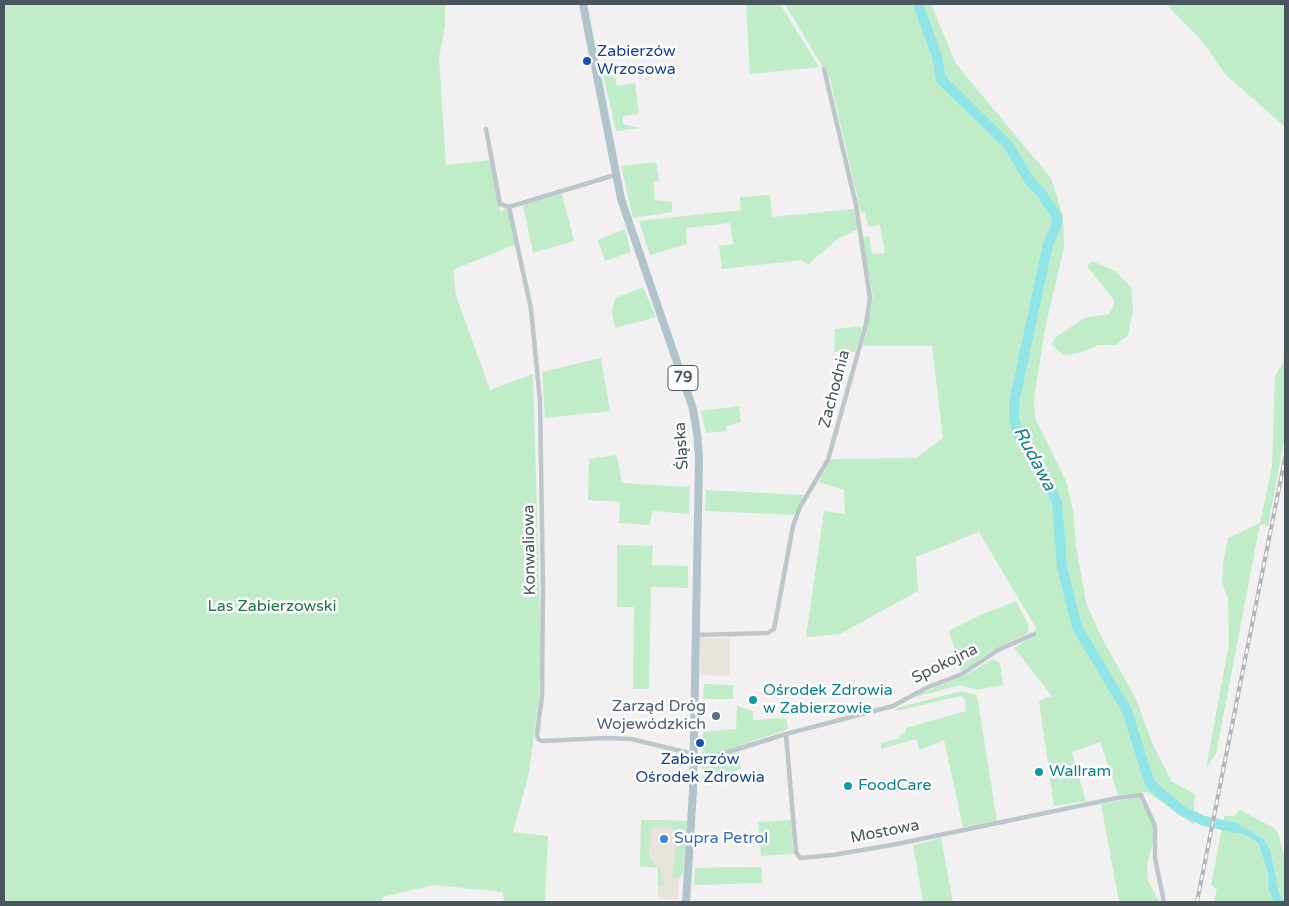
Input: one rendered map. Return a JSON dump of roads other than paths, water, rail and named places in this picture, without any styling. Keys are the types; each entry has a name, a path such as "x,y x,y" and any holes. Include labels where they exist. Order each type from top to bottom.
{"main road":[{"name":"Śląska","path":"582,4 615,175 629,227 680,369 695,417 699,458 691,836 686,902"}],"street":[{"name":"Zachodnia","path":"695,635 768,633 774,629 793,526 800,508 828,460 866,324 870,298 857,212 824,69"},
{"name":"Konwaliowa","path":"486,129 500,204 509,207 531,308 542,428 543,647 542,696 536,734 538,739 549,741 606,738 631,739 693,754"},
{"path":"509,207 615,175"},
{"name":"Spokojna","path":"693,763 786,734 893,706 926,688 962,674 998,650 1034,634"},
{"name":"Mostowa","path":"786,734 796,852 800,858 833,856 892,846 1098,802 1141,795 1145,800 1155,826 1155,858 1164,902"}],"water":[{"path":"1224,820 1249,830 1264,839 1271,853 1279,893 1284,902 1274,902 1268,889 1269,876 1258,843 1247,836 1222,828"}],"waterway":[{"name":"Rudawa","path":"918,4 937,56 941,79 1009,146 1029,180 1042,194 1057,217 1056,227 1048,244 1014,403 1014,419 1018,434 1044,474 1057,502 1062,567 1077,627 1127,711 1150,784 1182,811 1204,821 1236,828"}],"railway":[{"path":"1197,902 1285,458"}],"place":[{"name":"Zabierzów Wrzosowa","path":"587,61"},
{"name":"Ośrodek Zdrowia w Zabierzowie","path":"753,700"},
{"name":"Zarząd Dróg Wojewódzkich","path":"716,716"},
{"name":"Zabierzów Ośrodek Zdrowia","path":"700,743"},
{"name":"Wallram","path":"1039,772"},
{"name":"FoodCare","path":"848,786"},
{"name":"Supra Petrol","path":"664,839"}],"park label":[{"name":"Las Zabierzowski","path":"272,607"}]}
